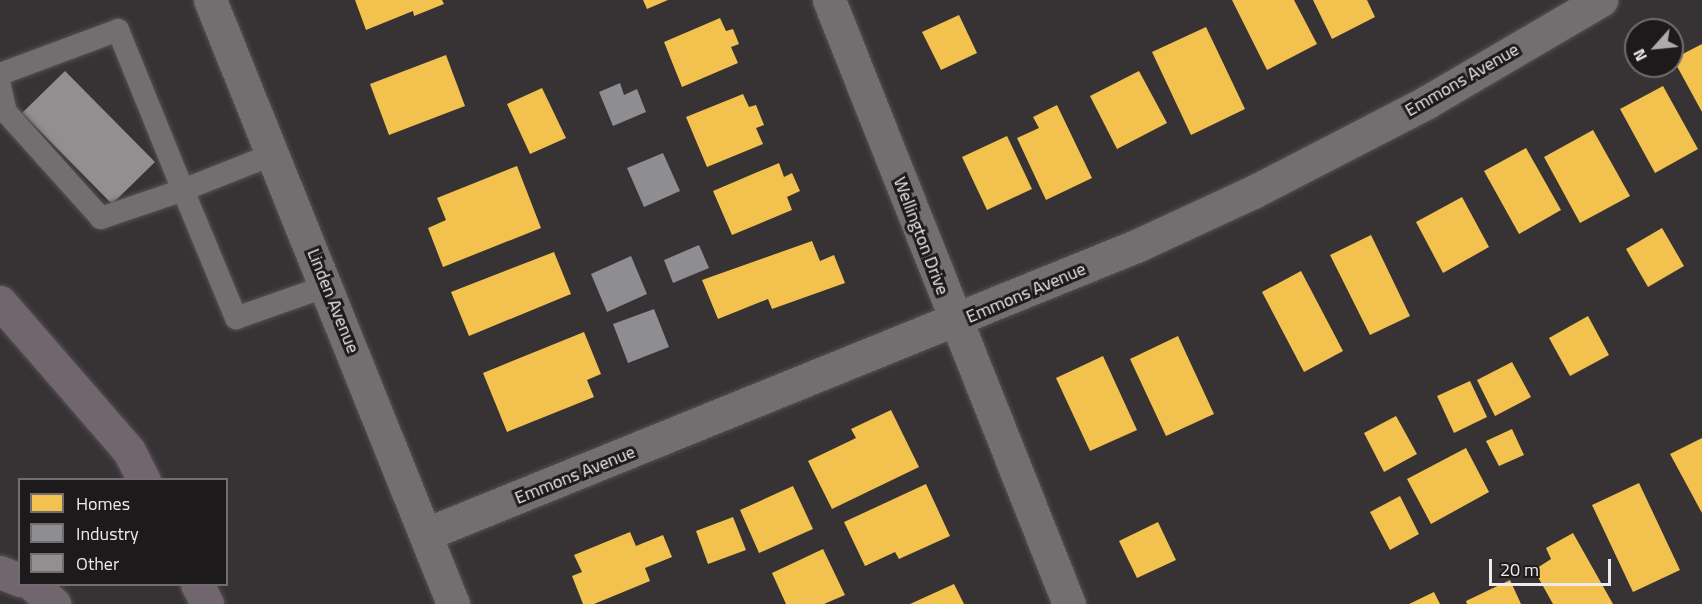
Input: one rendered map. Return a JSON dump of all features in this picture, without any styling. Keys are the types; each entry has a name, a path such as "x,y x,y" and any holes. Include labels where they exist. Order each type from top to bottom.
{"highway":[{"path":"0,302 129,451 143,478"},
{"path":"0,572 18,579"},
{"path":"33,586 54,604"},
{"path":"198,586 207,604"}],"street":[{"name":"Linden Avenue","path":"210,0 274,154 453,604"},
{"name":"Wellington Drive","path":"829,0 955,322 1069,604"},
{"name":"Emmons Avenue","path":"426,534 955,322 1253,192 1427,102 1601,0"}],"lane":[{"path":"0,74 118,30 236,318 327,286"},
{"path":"0,86 6,112 101,218 183,190 274,154"}],"building: Homes":[{"path":"355,0 442,0 444,4 414,16 413,11 366,30"},
{"path":"643,0 668,0 647,9"},
{"path":"1232,0 1294,0 1317,44 1267,70"},
{"path":"1313,0 1367,0 1375,17 1332,39"},
{"path":"959,15 977,53 941,70 922,32"},
{"path":"720,18 726,31 733,29 739,44 731,47 738,63 682,87 664,42"},
{"path":"1206,27 1245,109 1191,135 1152,52"},
{"path":"1702,44 1702,112 1683,78 1684,53"},
{"path":"446,55 465,106 389,135 370,84"},
{"path":"1139,71 1167,123 1117,149 1090,96"},
{"path":"1663,86 1698,149 1655,173 1620,109"},
{"path":"542,88 566,138 530,154 507,104"},
{"path":"743,94 749,107 756,105 764,125 756,128 763,144 707,167 686,117"},
{"path":"1057,105 1092,178 1046,200 1017,138 1039,128 1033,117"},
{"path":"1593,130 1630,196 1580,223 1544,157"},
{"path":"1007,136 1032,189 987,210 962,157"},
{"path":"1526,148 1561,210 1519,234 1484,171"},
{"path":"779,163 784,177 792,173 800,191 787,197 792,210 732,235 713,191"},
{"path":"517,166 541,228 443,267 428,228 446,220 437,198"},
{"path":"1462,197 1489,247 1443,273 1416,222"},
{"path":"1662,228 1684,266 1648,287 1626,249"},
{"path":"1371,235 1410,316 1370,335 1330,255"},
{"path":"812,241 820,261 834,255 845,283 772,309 768,299 718,319 702,280"},
{"path":"554,252 571,294 469,336 451,292"},
{"path":"1301,271 1343,351 1304,372 1262,292"},
{"path":"1588,316 1609,355 1570,376 1549,338"},
{"path":"584,332 601,374 587,380 594,397 507,432 483,373"},
{"path":"1178,336 1214,414 1166,436 1130,359"},
{"path":"1103,356 1137,430 1090,451 1056,378"},
{"path":"1512,362 1531,397 1495,416 1477,380"},
{"path":"1470,381 1487,417 1454,433 1437,396"},
{"path":"891,410 919,467 832,509 808,461 856,438 851,429"},
{"path":"1396,416 1417,454 1384,472 1364,433"},
{"path":"1512,429 1524,455 1499,466 1486,441"},
{"path":"1702,438 1702,513 1670,454"},
{"path":"1466,448 1489,492 1431,524 1407,479"},
{"path":"1639,483 1680,570 1633,592 1592,505"},
{"path":"926,484 950,536 899,559 895,552 865,566 844,522"},
{"path":"793,486 813,529 759,553 740,510"},
{"path":"1400,496 1419,534 1390,550 1370,512"},
{"path":"733,517 746,550 708,564 696,531"},
{"path":"1158,522 1176,560 1137,578 1119,541"},
{"path":"630,532 636,546 663,535 672,557 645,568 650,581 594,604 583,604 572,576 582,572 574,555"},
{"path":"1573,533 1613,604 1553,604 1534,570 1551,559 1546,548"},
{"path":"823,549 845,595 824,604 786,604 772,573"},
{"path":"1510,580 1521,604 1467,604 1466,601"},
{"path":"954,584 964,604 910,604"},
{"path":"1434,592 1440,604 1409,604"}],"building: Industry":[{"path":"620,83 624,95 637,89 646,112 613,126 599,92"},
{"path":"663,153 680,191 644,207 627,168"},
{"path":"699,245 709,268 673,283 664,260"},
{"path":"631,256 647,294 607,312 591,274"},
{"path":"654,309 669,347 628,363 613,324"}],"building: Other":[{"path":"65,71 155,162 112,204 22,113"}]}
